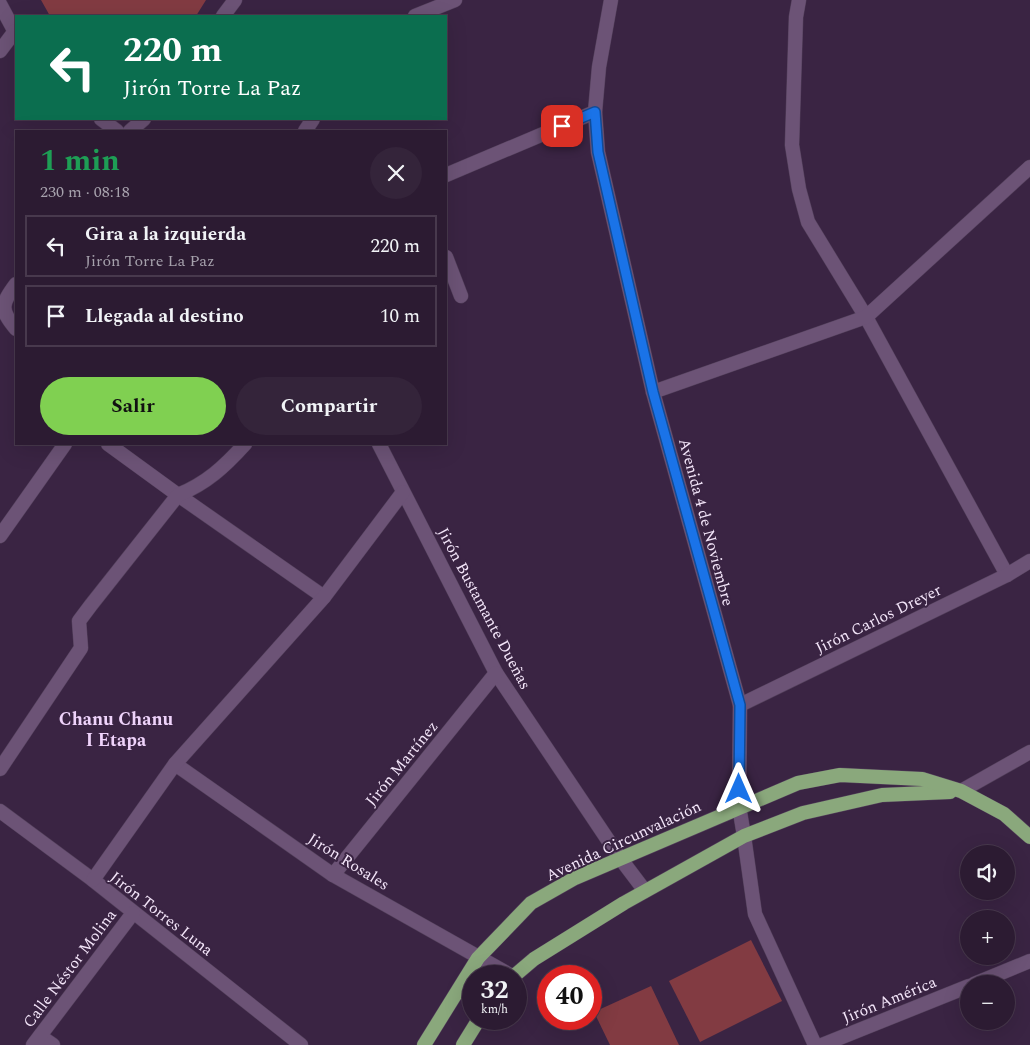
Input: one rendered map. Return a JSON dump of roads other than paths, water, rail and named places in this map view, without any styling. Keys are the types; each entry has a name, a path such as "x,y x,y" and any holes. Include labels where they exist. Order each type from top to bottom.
{"highway":[{"name":"Avenida Circunvalación","path":"424,1045 478,958 531,903 574,878 739,806 798,783 840,775 922,779 961,791 1004,814 1030,837"},
{"path":"527,965 645,891 744,836 803,813 882,795 961,791"},
{"path":"463,1045 472,1030"}],"street":[{"path":"224,15 235,0"},
{"path":"418,15 455,0"},
{"name":"Avenida 4 de Noviembre","path":"611,0 599,67 595,112 598,152 653,392 740,705 739,806 755,914 815,1045"},
{"path":"799,0 796,17 792,144 799,189 808,222 866,317 1007,575"},
{"path":"0,4 15,33 0,51"},
{"path":"447,175 595,112"},
{"path":"102,120 116,130"},
{"path":"131,130 143,120"},
{"path":"653,392 866,317 1030,166"},
{"path":"447,260 461,296"},
{"path":"15,285 5,299 2,307 5,319 15,328"},
{"path":"0,536 64,445"},
{"path":"109,445 324,597"},
{"path":"0,769 81,648 79,621 178,495 205,482 218,472 244,445"},
{"name":"Jirón Bustamante Dueñas","path":"380,445 496,673 620,858 645,891"},
{"path":"93,880 174,764 324,597 403,492"},
{"name":"Jirón Carlos Dreyer","path":"740,705 1007,575 1030,561"},
{"name":"Jirón Martínez","path":"334,875 496,673"},
{"path":"961,791 1030,752"},
{"name":"Jirón Rosales","path":"174,764 334,875 492,965"},
{"name":"Jirón Torres Luna","path":"0,811 93,880 132,913 301,1045"},
{"name":"Calle Néstor Molina","path":"36,1040 132,913"},
{"path":"996,975 1030,961"},
{"name":"Jirón América","path":"822,1045 960,990"},
{"path":"36,1040 53,1045"}],"district":[{"name":"Chanu Chanu I Etapa","path":"116,730"}]}
